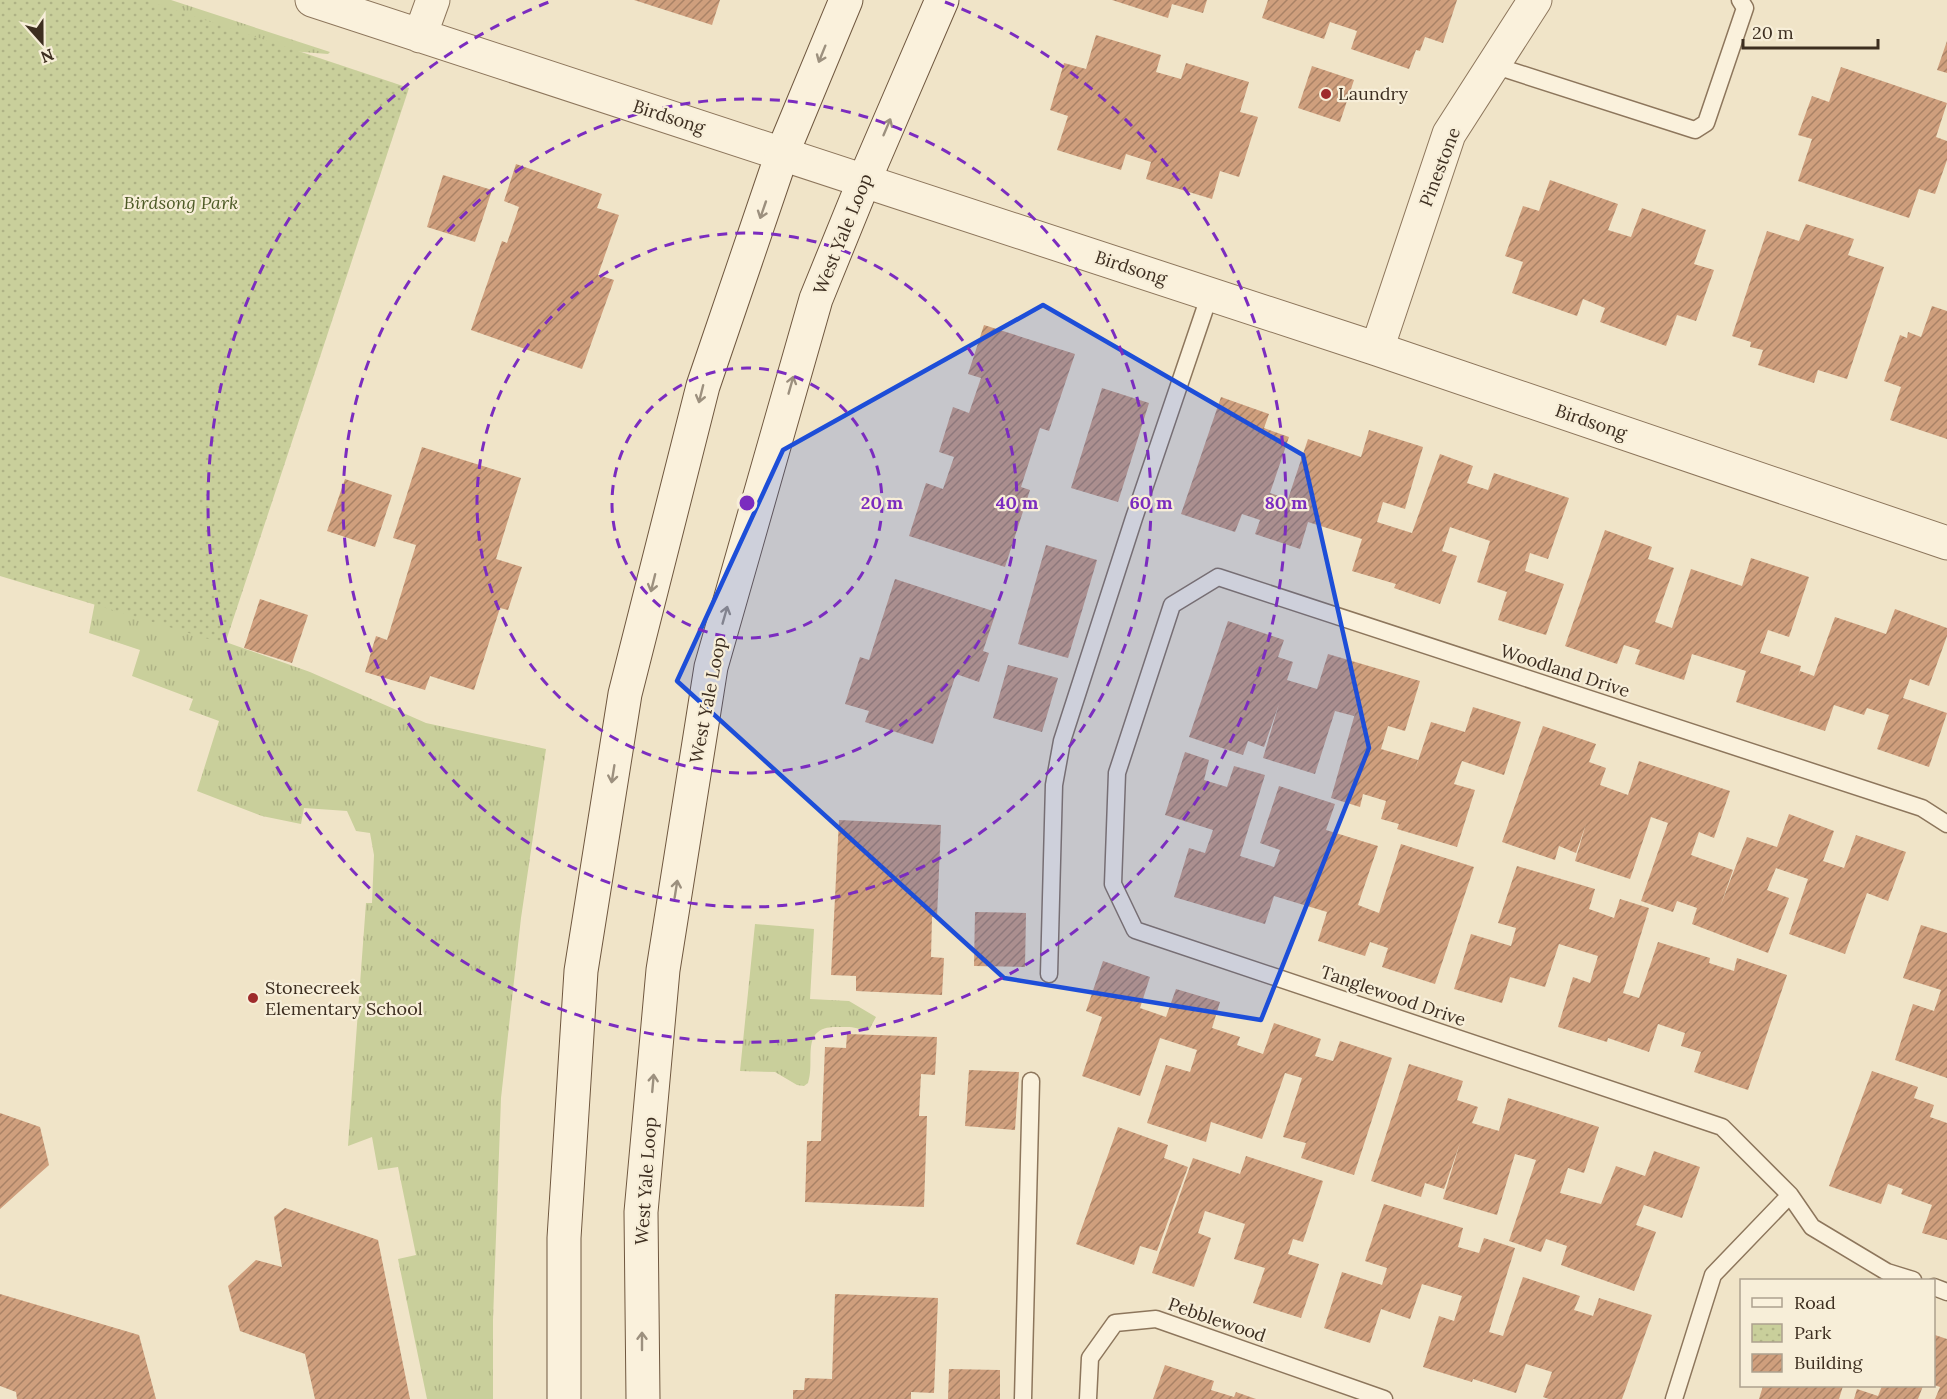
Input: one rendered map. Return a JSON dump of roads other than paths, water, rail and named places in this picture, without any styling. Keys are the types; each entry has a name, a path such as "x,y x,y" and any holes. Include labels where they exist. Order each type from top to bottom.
{"main road":[{"name":"Birdsong","path":"312,0 1377,349 1947,543"},
{"path":"420,36 433,0"},
{"path":"564,1399 564,1238 581,971 625,694 703,386 782,154 846,0"},
{"name":"West Yale Loop","path":"643,1399 641,1212 663,970 711,667 816,299 942,0"},
{"name":"Pinestone","path":"1377,349 1449,134 1535,0"}],"lane":[{"path":"1493,65 1695,130 1706,123 1745,8 1740,0"},
{"path":"1049,974 1054,785 1062,741 1210,294"},
{"name":"Woodland Drive","path":"1172,605 1218,577 1922,808 1947,824"},
{"name":"Tanglewood Drive","path":"1172,605 1117,773 1113,884 1135,930 1722,1127 1790,1195 1812,1227 1887,1272 1907,1279"},
{"path":"1023,1399 1031,1081"},
{"path":"1674,1399 1713,1275 1790,1195"},
{"name":"Pebblewood","path":"1088,1399 1090,1358 1115,1323 1156,1319 1384,1399"}],"place":[{"name":"Laundry","path":"1326,94"},
{"name":"Stonecreek Elementary School","path":"253,998"}],"park label":[{"name":"Birdsong Park","path":"181,203"}]}
